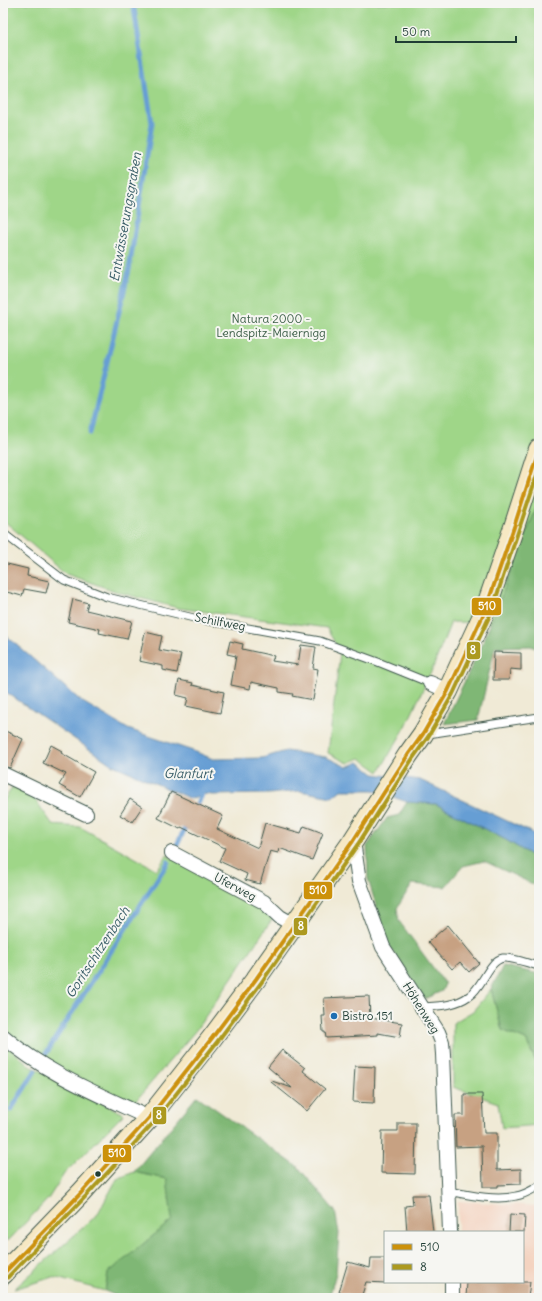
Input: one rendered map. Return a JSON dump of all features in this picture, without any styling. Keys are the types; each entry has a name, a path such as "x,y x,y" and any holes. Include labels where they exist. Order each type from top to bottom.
{"main road":[{"path":"3,1274 81,1193 149,1118 256,978 373,812 423,734 439,687 485,610 539,449"}],"street":[{"path":"3,776 86,814"},
{"name":"Höhenweg","path":"353,841 359,881 383,947 438,1032 442,1042 450,1231"},
{"name":"Uferweg","path":"172,853 264,902 280,917 294,925"},
{"path":"3,1036 36,1061 59,1075 149,1118"},
{"path":"452,1283 452,1298"}],"lane":[{"name":"Schilfweg","path":"3,533 64,580 107,597 198,619 320,641 378,662 439,687"},
{"path":"423,734 539,717"},
{"path":"422,1007 456,1004 470,996 480,985 492,965 502,958 508,958 539,966"},
{"path":"448,1191 475,1196 503,1198 517,1196 539,1186"}],"shaded area":[{"path":"458,1201 539,1206 539,1298 459,1298 458,1283 524,1283 524,1231 458,1231"}],"green space":[{"name":"Natura 2000 - Lendspitz-Maiernigg","path":"3,3 539,3 539,626 531,624 451,622 432,670 406,726 379,772 360,758 348,763 328,753 340,653 327,628 178,608 121,593 66,574 3,520"},
{"path":"539,501 539,650 531,646 495,647 478,720 444,724 482,645"},
{"path":"15,784 29,791 53,825 80,827 157,870 167,855 263,907 273,918 196,1030 133,1104 48,1062 17,1041 3,1029 3,801"},
{"path":"407,802 436,804 506,840 539,860 539,887 484,861 463,866 445,887 412,884 397,908 399,921 445,984 442,991 424,999 388,945 368,879 367,846 387,818 399,815"},
{"path":"503,966 539,974 539,1068 526,1040 502,1030 491,989"},
{"path":"491,989 502,1030 526,1040 539,1068 539,1125 502,1128 498,1103 453,1087 453,1023 473,1011"},
{"path":"3,1042 29,1065 124,1114 64,1174 48,1199 8,1241 3,1234"},
{"path":"197,1096 298,1167 335,1211 339,1233 336,1273 329,1298 121,1298 105,1291 108,1273 172,1220 167,1179 134,1172"},
{"path":"134,1172 167,1179 173,1220 108,1273 105,1291 53,1277 14,1289 97,1215 117,1179"}],"water":[{"name":"Glanfurt","path":"3,634 81,701 128,729 213,759 262,758 286,751 326,757 347,767 359,762 374,774 420,780 539,836 539,860 506,840 436,804 407,802 373,790 341,790 332,797 300,791 269,794 202,794 191,799 111,764 3,690"}],"building":[{"path":"3,563 28,569 27,576 49,581 46,593 24,589 22,596 3,591"},
{"path":"73,599 88,603 86,610 132,621 127,639 99,633 100,629 68,622"},
{"path":"145,632 162,636 159,650 181,654 177,673 163,670 163,666 139,661"},
{"path":"230,641 243,644 242,649 274,656 272,661 298,665 301,645 316,647 313,668 318,669 313,700 292,696 293,694 279,692 279,688 251,682 250,689 231,685 236,656 227,654"},
{"path":"494,652 521,653 521,670 510,669 509,680 493,680"},
{"path":"179,680 193,683 192,685 224,692 220,713 186,706 188,698 176,695"},
{"path":"3,730 23,739 10,768 3,766"},
{"path":"51,745 62,751 61,753 94,772 80,797 59,785 66,774 43,763"},
{"path":"171,792 223,816 217,829 258,848 265,823 301,833 304,826 323,833 312,860 279,848 278,853 270,851 260,884 245,880 247,874 219,861 225,848 158,818"},
{"path":"130,799 142,807 132,822 120,815"},
{"path":"448,925 479,963 469,972 460,962 452,969 428,942"},
{"path":"369,996 370,1018 402,1023 400,1037 378,1033 378,1035 326,1038 325,1032 323,1032 322,1016 325,1016 324,998"},
{"path":"282,1050 305,1068 303,1071 325,1089 307,1111 271,1082 272,1081 292,1088 268,1067"},
{"path":"355,1066 375,1067 374,1103 353,1102"},
{"path":"464,1094 482,1094 484,1133 497,1133 497,1170 521,1169 521,1184 483,1187 482,1146 456,1147 455,1115 464,1115"},
{"path":"398,1123 416,1123 415,1174 381,1173 382,1131 398,1131"},
{"path":"412,1195 429,1195 433,1231 407,1231 405,1206 413,1205"},
{"path":"510,1214 525,1215 524,1232 509,1231"},
{"path":"371,1258 384,1258 384,1283 366,1282 361,1298 339,1292 348,1262 370,1268"},
{"path":"530,1282 528,1298 484,1296 484,1298 466,1298 467,1283"}],"waterway":[{"name":"Entwässerungsgraben","path":"90,433 129,270 152,123 133,3"},
{"path":"194,810 204,788"},
{"path":"177,845 187,824"},
{"name":"Goritschitzenbach","path":"45,1055 168,862"},
{"path":"11,1110 35,1071"}],"transit line":[{"name":"510","path":"3,1274 81,1193 149,1118 212,1038 256,979 353,841 423,734 448,691 485,611 539,449"},
{"name":"8","path":"7,1278 85,1197 154,1122 261,983 358,844 428,737 453,694 491,613 539,469"}],"place":[{"name":"Bistro 151","path":"334,1016"}]}
